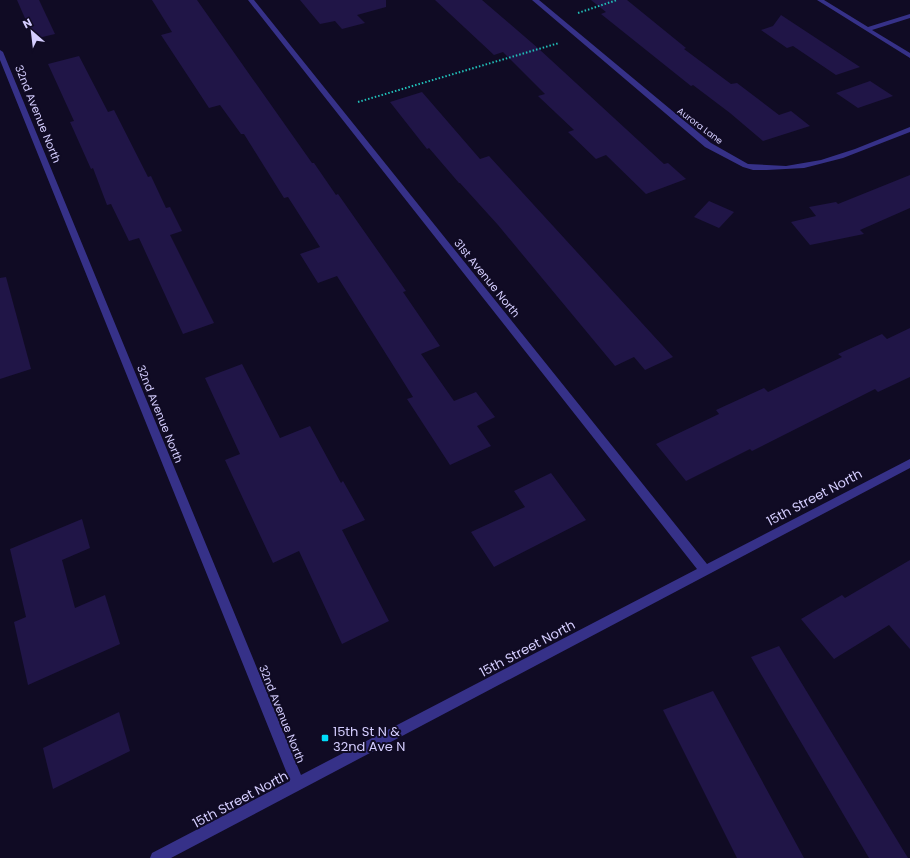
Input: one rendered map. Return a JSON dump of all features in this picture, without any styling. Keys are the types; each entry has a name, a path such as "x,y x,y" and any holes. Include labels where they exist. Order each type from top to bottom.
{"street":[{"name":"31st Avenue North","path":"251,0 705,570"},
{"name":"Aurora Lane","path":"535,0 708,145 728,157 752,167 783,169 811,165 840,157 910,129"},
{"path":"820,0 910,56"},
{"path":"868,29 910,16"},
{"name":"32nd Avenue North","path":"0,52 298,784"},
{"name":"15th Street North","path":"157,858 910,463"}],"path":[{"path":"576,14 617,0"},
{"path":"358,102 558,43"}],"building":[{"path":"17,0 39,0 55,34 34,39"},
{"path":"152,0 197,0 312,163 314,163 336,195 338,194 406,291 403,292 440,346 421,354 454,401 476,392 495,417 477,426 491,446 450,465 407,399 413,397 337,276 318,283 300,254 320,247 288,197 284,198 244,134 241,134 220,105 209,108 161,35 172,32"},
{"path":"300,0 386,0 386,7 357,15 365,23 342,29 335,21 320,24"},
{"path":"435,0 482,0 539,49 664,164 668,163 686,179 646,194 606,155 596,159 568,132 574,130 538,96 545,94 503,52 494,55"},
{"path":"591,0 627,0 686,48 684,49 731,84 737,83 779,115 791,111 810,126 763,141 730,113 693,85 691,86 601,14 606,12"},
{"path":"781,15 860,67 836,75 793,46 787,48 761,30 773,26"},
{"path":"79,56 108,112 114,110 148,177 151,176 166,208 170,207 182,231 170,235 214,323 183,334 139,238 129,241 111,204 107,205 93,168 91,169 70,122 74,121 48,64"},
{"path":"870,81 893,96 858,108 836,93"},
{"path":"422,92 480,159 489,156 673,357 645,370 634,357 615,366 498,225 429,148 427,149 390,102"},
{"path":"910,175 910,208 860,230 864,234 810,245 791,222 816,216 809,207 836,202 838,204"},
{"path":"709,201 734,212 719,228 694,217"},
{"path":"6,277 31,369 0,379 0,278"},
{"path":"910,328 910,377 878,392 875,389 752,451 750,449 686,481 656,444 719,414 716,410 764,388 768,392 842,357 838,354 882,334 887,339"},
{"path":"242,364 280,438 310,426 341,483 343,481 365,520 342,530 389,621 342,644 299,551 273,563 225,460 240,454 205,378"},
{"path":"551,473 586,520 494,567 471,532 525,507 514,491"},
{"path":"82,519 90,548 62,560 75,608 105,595 120,644 28,685 14,622 26,617 10,549"},
{"path":"910,560 910,649 889,625 834,659 801,619 842,595 845,598"},
{"path":"779,646 908,858 869,858 751,657"},
{"path":"713,691 804,858 737,858 663,710"},
{"path":"119,712 130,751 53,789 43,748"}],"place":[{"name":"15th St N & 32nd Ave N","path":"325,738"}]}
